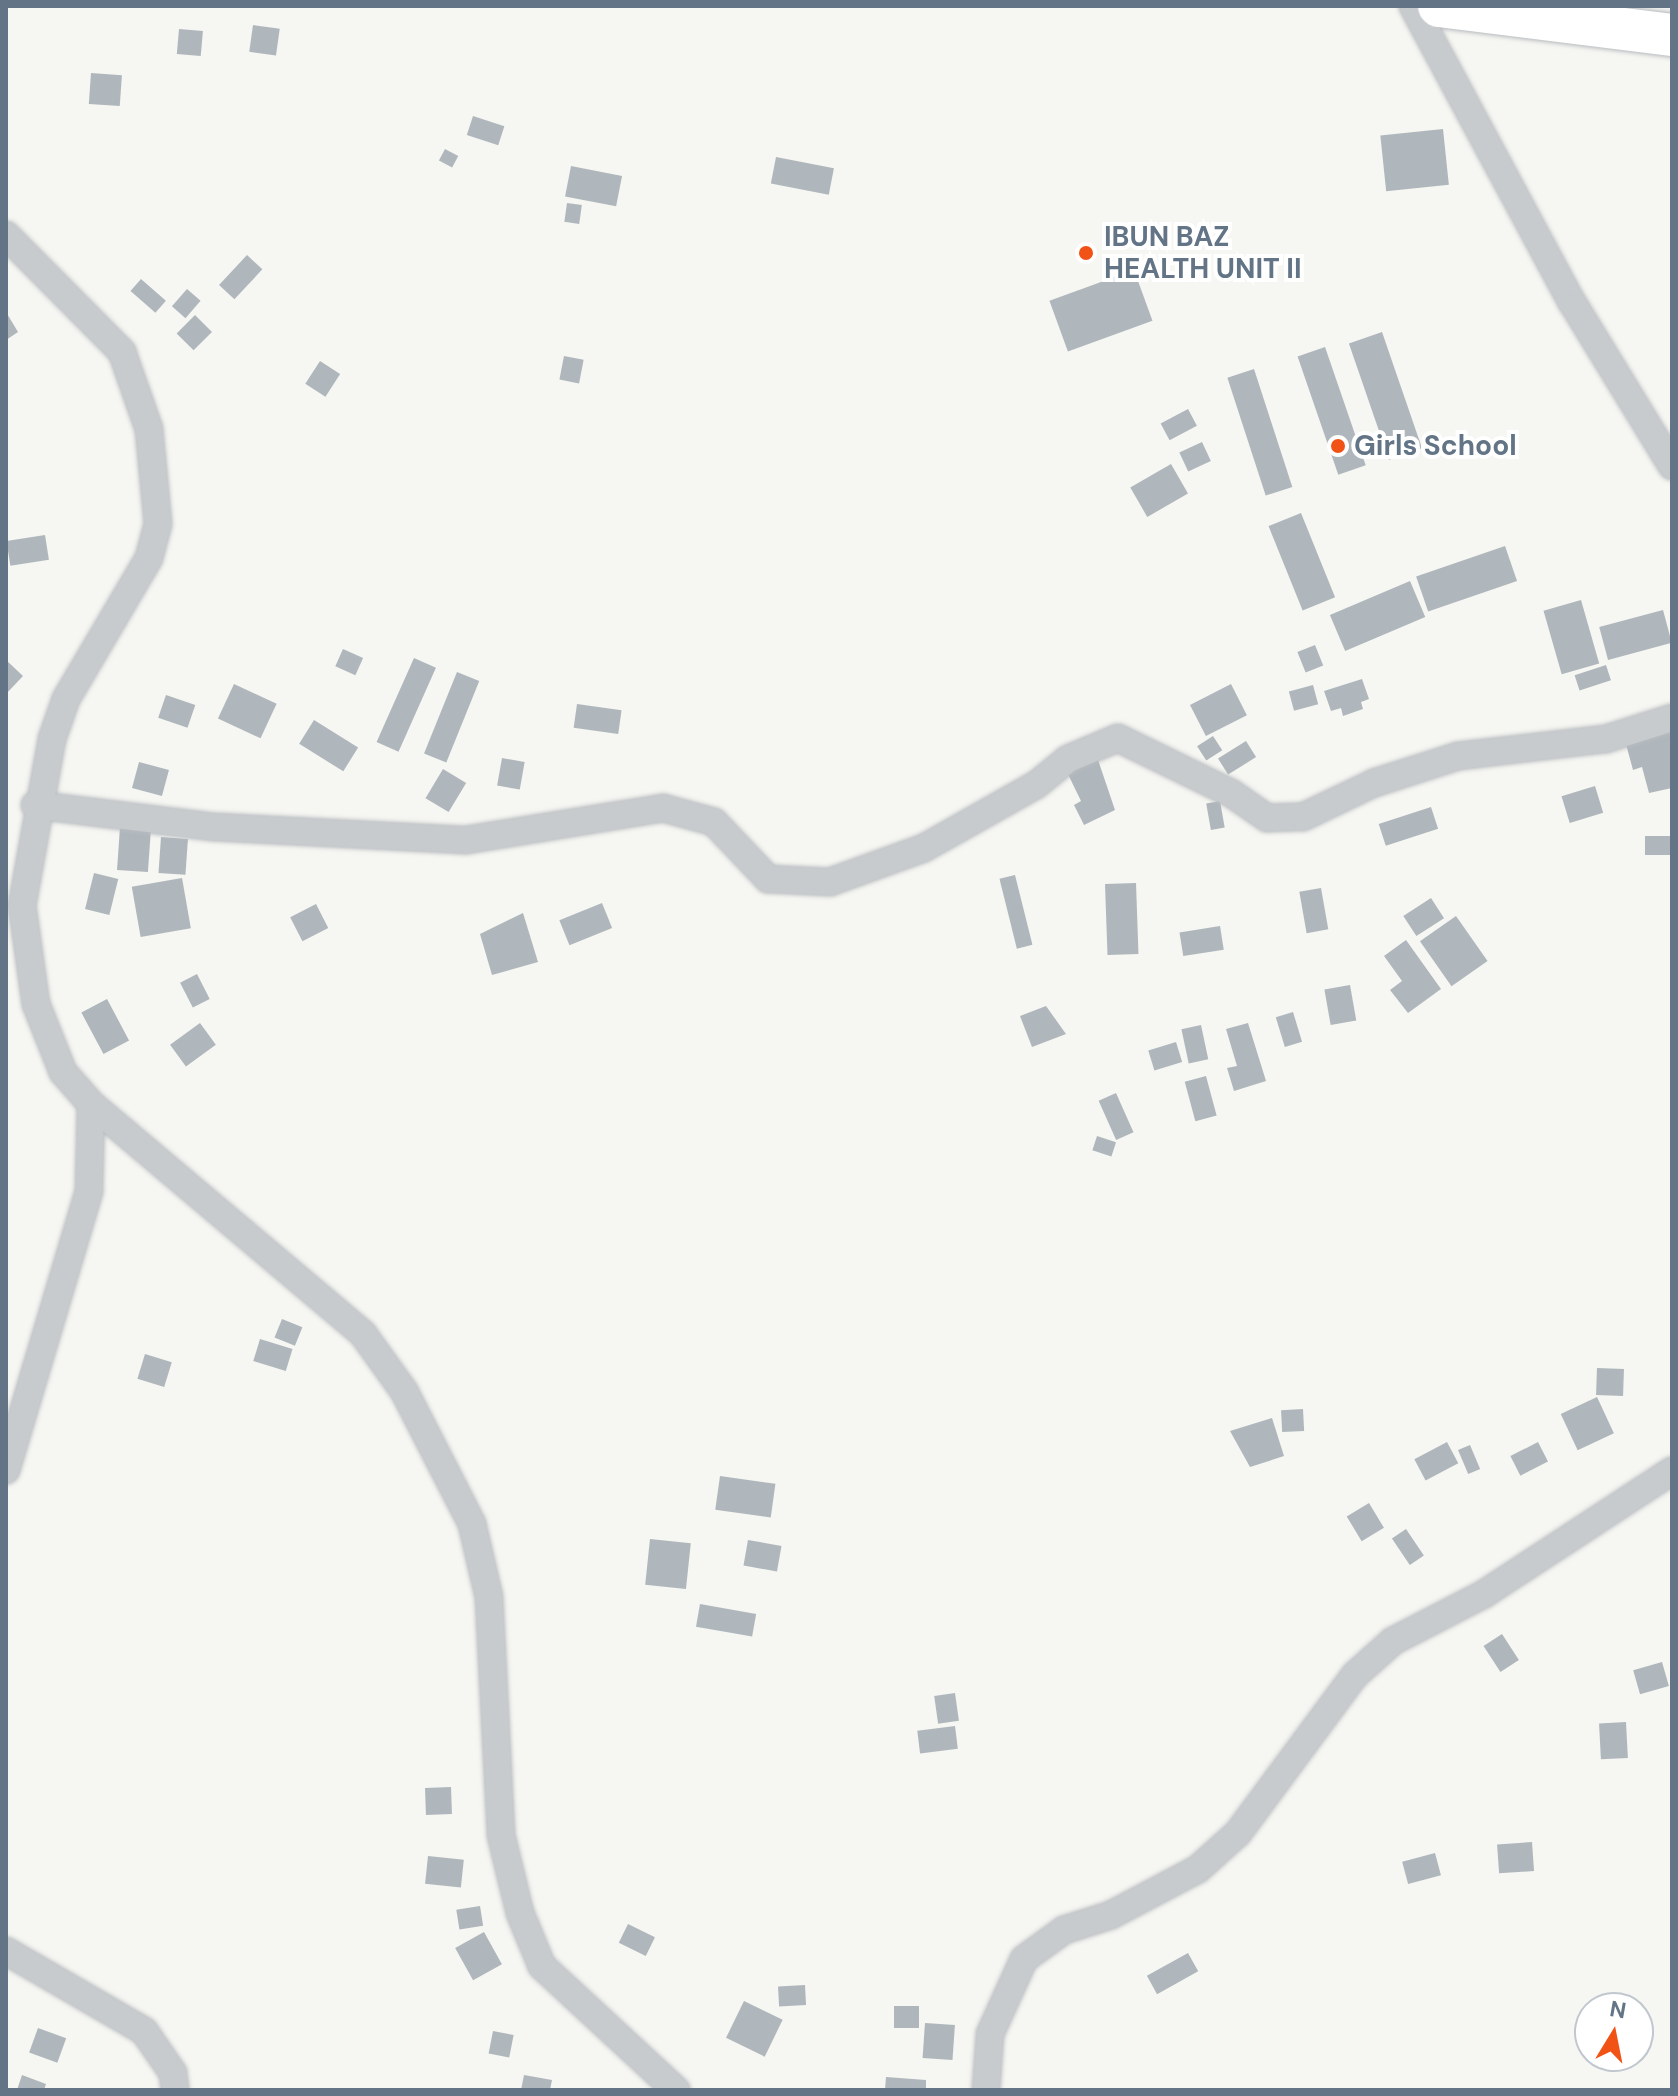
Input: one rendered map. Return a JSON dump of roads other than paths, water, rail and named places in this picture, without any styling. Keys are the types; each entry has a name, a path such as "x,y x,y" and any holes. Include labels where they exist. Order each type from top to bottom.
{"main road":[{"path":"1439,6 1672,35"}],"street":[{"path":"1413,6 1572,302 1672,466"},
{"path":"6,235 122,352 149,429 158,524 149,558 66,699 18,863 36,1004 63,1072 91,1104 363,1334 404,1391 472,1524 489,1597 501,1835 520,1913 542,1966 676,2090"},
{"path":"35,805 169,824 466,840 663,808 714,822 768,879 830,882 924,848 1036,785 1068,759 1118,738 1231,793 1267,818 1303,817 1374,783 1458,756 1606,739 1672,718"},
{"path":"6,1470 89,1191 91,1104"},
{"path":"986,2090 990,2034 1024,1959 1064,1930 1111,1915 1198,1869 1238,1833 1355,1675 1393,1641 1484,1594 1672,1471"},
{"path":"6,1951 144,2031 173,2073 175,2090"}],"place":[{"name":"IBUN BAZ HEALTH UNIT II","path":"1086,253"},
{"name":"Girls School","path":"1338,446"}]}
